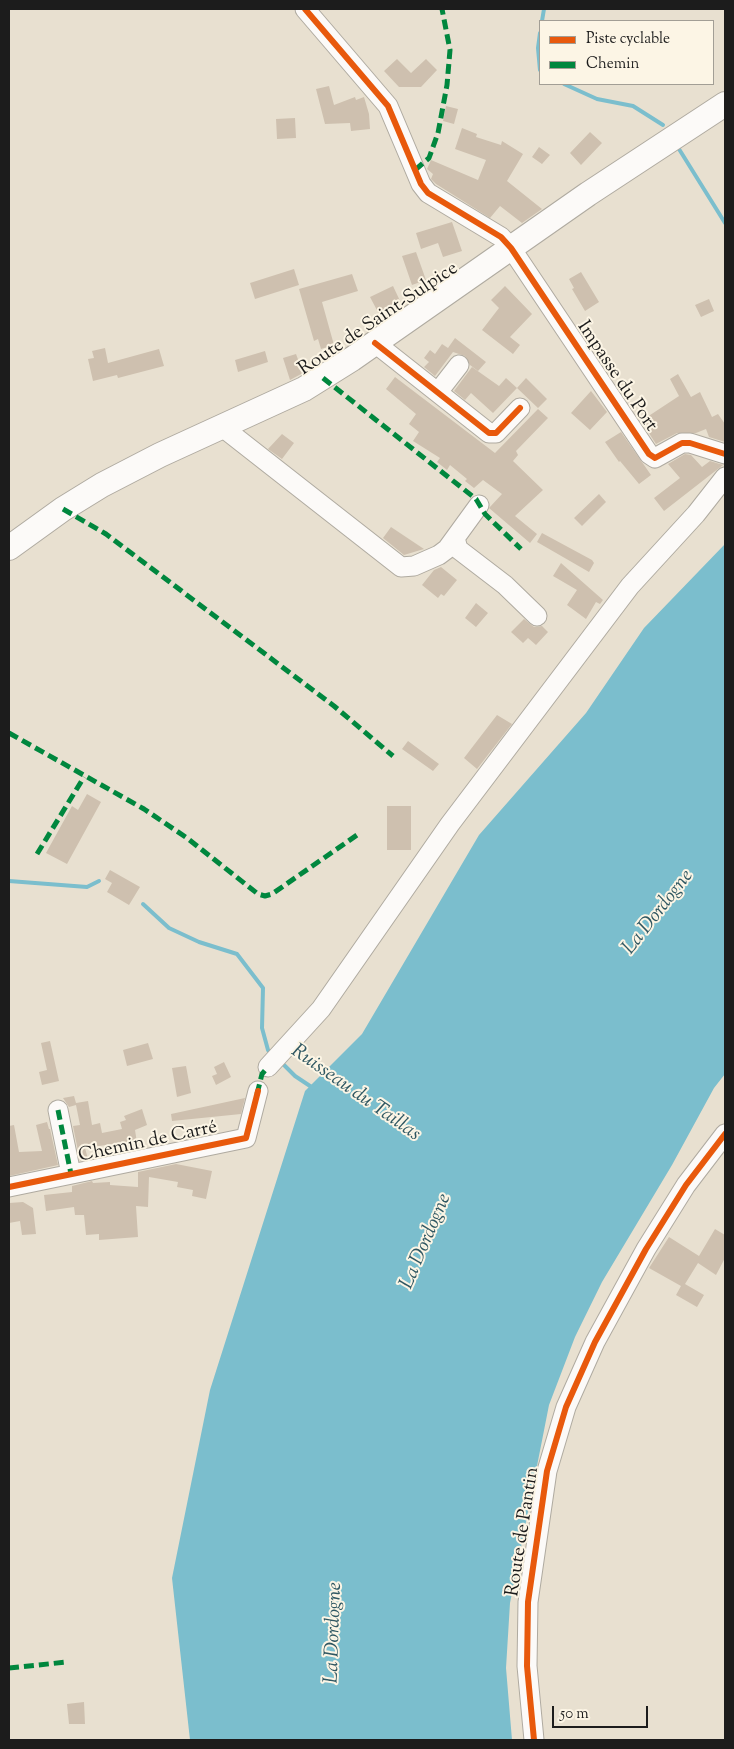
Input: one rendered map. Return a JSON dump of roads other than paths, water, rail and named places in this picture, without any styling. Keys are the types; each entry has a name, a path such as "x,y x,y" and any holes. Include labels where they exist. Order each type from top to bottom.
{"main road":[{"name":"Route de Saint-Sulpice","path":"9,548 62,510 102,485 221,426 304,389 375,343 588,194 725,104"}],"street":[{"path":"306,9 388,106 421,184 428,193 501,237 511,248"},
{"name":"Impasse du Port","path":"511,248 650,454 655,458 682,443 690,443 725,454"},
{"path":"375,343 489,433 496,433 520,408"},
{"path":"438,392 459,365"},
{"path":"221,426 401,567 414,566 447,550 479,505"},
{"path":"273,1062 321,1009 450,824 630,586 696,514 725,477"},
{"path":"455,538 458,549 505,585 537,616"},
{"name":"Chemin de Carré","path":"9,1187 246,1138 258,1091"},
{"path":"58,1110 71,1174"},
{"name":"Route de Pantin","path":"534,1740 527,1666 528,1602 547,1471 566,1407 595,1342 646,1248 686,1185 725,1134"}],"water":[{"name":"La Dordogne","path":"725,544 725,1074 714,1088 672,1165 602,1282 575,1337 549,1405 510,1603 506,1668 512,1740 190,1740 172,1578 210,1390 305,1091 362,1034 479,835 586,713 644,628"}],"waterway":[{"path":"542,20 544,9"},
{"path":"539,40 539,59"},
{"path":"566,85 597,99 633,106 663,125"},
{"path":"679,149 725,223"},
{"name":"Ruisseau du Taillas","path":"9,881 87,887 99,881"},
{"name":"Ruisseau du Taillas","path":"143,904 169,928 199,942 237,954 263,988 262,1028 268,1050 273,1055"},
{"name":"Ruisseau du Taillas","path":"280,1061 295,1076 313,1088"}]}
